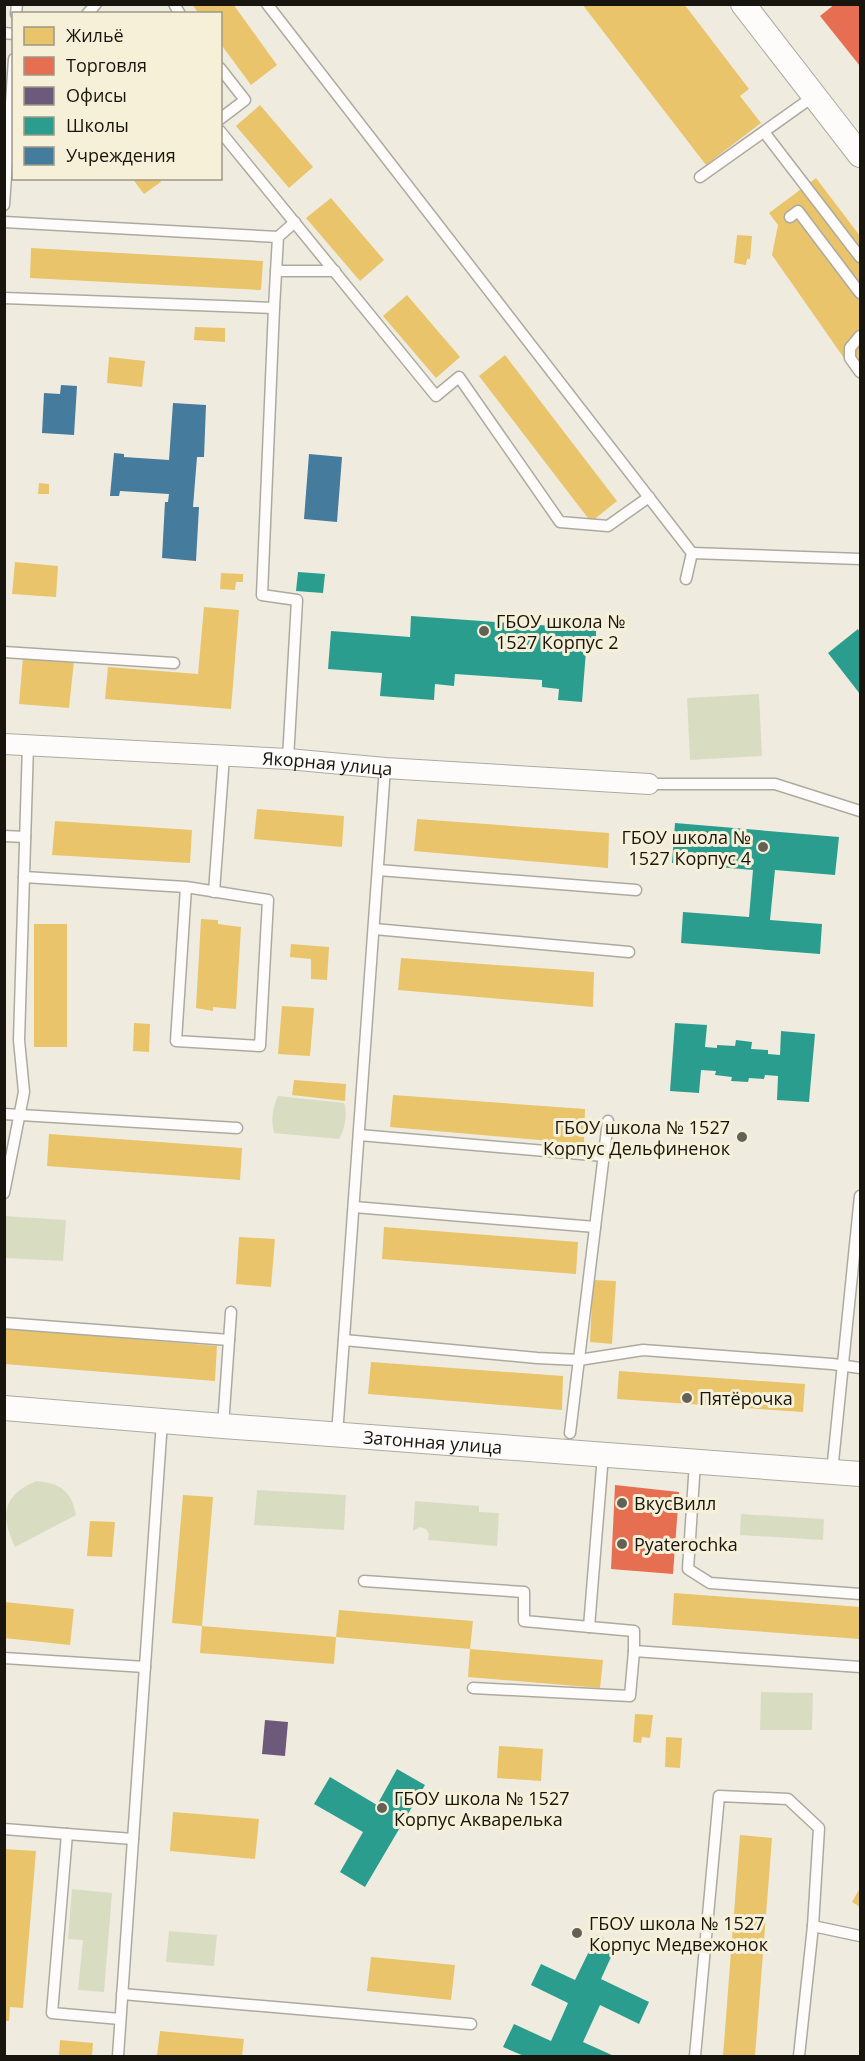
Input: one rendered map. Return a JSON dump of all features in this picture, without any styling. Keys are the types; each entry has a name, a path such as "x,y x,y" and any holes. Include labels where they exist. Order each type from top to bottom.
{"street":[{"path":"743,4 859,150"},
{"name":"Якорная улица","path":"4,744 288,759 385,768 649,784"},
{"name":"Затонная улица","path":"4,1408 162,1422 861,1474"}],"lane":[{"path":"267,4 692,553"},
{"path":"222,71 245,100 222,117"},
{"path":"4,205 12,88"},
{"path":"700,177 814,96"},
{"path":"764,132 861,256"},
{"path":"222,133 436,396 459,377 560,522 609,526 649,497"},
{"path":"790,217 798,211 861,293"},
{"path":"4,222 278,237 295,222"},
{"path":"278,237 262,596 297,600 288,759"},
{"path":"276,271 334,271"},
{"path":"4,298 274,308"},
{"path":"861,336 850,348 850,358 861,372"},
{"path":"692,553 861,559"},
{"path":"686,579 692,553"},
{"path":"4,651 174,663"},
{"path":"4,1193 24,1092 20,1040 28,745"},
{"path":"214,892 224,756"},
{"path":"338,1435 385,768"},
{"path":"649,784 775,784 861,811"},
{"path":"4,836 25,837"},
{"path":"378,870 636,890"},
{"path":"24,877 186,887 268,900 260,1047 176,1041 186,887"},
{"path":"374,929 628,952"},
{"path":"4,1114 237,1128"},
{"path":"570,1433 608,1120"},
{"path":"359,1136 604,1156"},
{"path":"832,1472 861,1196"},
{"path":"354,1207 595,1227"},
{"path":"223,1426 231,1312"},
{"path":"4,1323 229,1340"},
{"path":"344,1340 537,1358 579,1360 643,1350 861,1368"},
{"path":"118,2056 162,1422"},
{"path":"589,1627 603,1455"},
{"path":"695,1462 688,1569 710,1583 861,1594"},
{"path":"364,1581 524,1592 524,1622 634,1631 630,1696 472,1688"},
{"path":"634,1651 861,1667"},
{"path":"4,1658 145,1667"},
{"path":"695,2056 719,1797 788,1799 819,1828 813,1926 799,2056"},
{"path":"4,1829 133,1839"},
{"path":"66,1834 52,2013 120,2019"},
{"path":"813,1926 861,1936"},
{"path":"122,1994 471,2024"}],"green space":[{"path":"759,694 762,756 690,760 687,698"},
{"path":"278,1096 344,1103 345,1121 339,1139 274,1133 273,1114"},
{"path":"5,1216 66,1220 63,1261 5,1258"},
{"path":"36,1481 63,1489 71,1499 76,1515 15,1547 7,1525 7,1508 16,1493"},
{"path":"257,1490 346,1495 344,1530 254,1525"},
{"path":"415,1501 479,1506 479,1512 499,1513 497,1546 428,1540 429,1534 426,1529 420,1527 413,1531"},
{"path":"741,1514 824,1519 823,1540 740,1535"},
{"path":"761,1692 813,1693 812,1730 760,1730"},
{"path":"72,1889 112,1893 104,1992 78,1990 83,1940 68,1939"},
{"path":"169,1931 217,1935 214,1966 166,1962"}],"building: Жильё":[{"path":"192,4 233,4 277,65 251,85 222,46 222,12 198,12"},
{"path":"582,4 684,4 749,89 740,96 761,123 706,165"},
{"path":"260,105 313,167 289,188 236,126"},
{"path":"816,178 860,236 860,381 772,255 778,225 769,213"},
{"path":"134,180 160,180 161,182 144,194"},
{"path":"331,198 384,260 360,281 306,218"},
{"path":"737,235 752,236 750,259 747,259 746,265 734,263"},
{"path":"31,248 263,261 261,290 30,278"},
{"path":"407,295 460,357 436,378 383,316"},
{"path":"195,327 225,328 225,342 194,340"},
{"path":"505,355 617,501 591,522 479,376"},
{"path":"109,357 145,361 142,387 107,383"},
{"path":"39,483 49,484 49,494 38,494"},
{"path":"15,562 58,566 56,597 12,594"},
{"path":"221,573 243,574 243,582 236,582 235,590 220,589"},
{"path":"204,607 239,610 231,709 105,699 108,667 198,674"},
{"path":"23,657 74,661 69,708 19,704"},
{"path":"257,809 344,816 342,847 254,839"},
{"path":"417,819 609,833 608,868 414,851"},
{"path":"55,821 192,830 190,863 52,855"},
{"path":"201,919 218,920 218,924 241,927 236,1009 213,1007 213,1011 196,1008"},
{"path":"34,924 67,924 67,1047 34,1047"},
{"path":"291,944 329,947 327,980 311,979 311,959 290,957"},
{"path":"401,958 594,972 593,1007 398,990"},
{"path":"282,1006 314,1008 310,1056 278,1054"},
{"path":"134,1023 150,1024 149,1052 133,1051"},
{"path":"294,1080 346,1084 345,1101 292,1095"},
{"path":"393,1095 585,1109 584,1144 390,1127"},
{"path":"49,1134 242,1148 240,1180 47,1166"},
{"path":"384,1227 578,1242 576,1274 382,1259"},
{"path":"239,1237 275,1239 271,1287 236,1284"},
{"path":"593,1280 616,1281 612,1344 590,1342"},
{"path":"4,1328 217,1346 215,1381 4,1364"},
{"path":"371,1362 563,1376 562,1410 368,1394"},
{"path":"619,1371 805,1384 803,1412 617,1399"},
{"path":"183,1495 213,1497 202,1626 172,1623"},
{"path":"90,1521 115,1522 112,1557 87,1556"},
{"path":"674,1593 860,1607 860,1639 672,1625"},
{"path":"4,1602 74,1609 70,1645 4,1638"},
{"path":"339,1610 473,1621 470,1649 336,1637"},
{"path":"202,1626 336,1637 334,1664 200,1653"},
{"path":"470,1649 603,1660 600,1688 468,1677"},
{"path":"635,1714 653,1715 650,1738 642,1737 641,1743 633,1742"},
{"path":"666,1737 682,1738 680,1768 665,1767"},
{"path":"499,1746 543,1749 541,1781 497,1778"},
{"path":"173,1812 259,1819 255,1859 170,1851"},
{"path":"740,1835 772,1838 755,2056 723,2056"},
{"path":"4,1849 36,1851 23,2008 10,2007 9,2021 4,2021"},
{"path":"860,1888 860,1907 852,1902"},
{"path":"371,1957 455,1965 451,2000 367,1991"},
{"path":"160,2031 244,2039 242,2056 157,2056"},
{"path":"60,2040 93,2043 92,2056 59,2056"}],"building: Торговля":[{"path":"835,4 860,4 860,66 820,16"},
{"path":"615,1485 679,1492 673,1574 611,1569"}],"building: Офисы":[{"path":"265,1720 288,1722 285,1756 262,1754"}],"building: Школы":[{"path":"298,572 325,574 323,593 296,591"},
{"path":"411,616 596,629 596,639 587,638 582,702 558,700 559,689 542,687 542,680 455,674 454,686 435,684 434,700 380,696 382,673 328,669 331,631 410,637"},
{"path":"858,629 860,633 860,694 828,653"},
{"path":"675,823 839,837 835,875 775,870 770,920 822,924 820,954 681,943 683,912 749,917 753,870 672,863"},
{"path":"675,1023 707,1025 705,1047 735,1046 736,1040 752,1042 751,1049 768,1050 768,1054 780,1055 781,1031 815,1034 809,1102 777,1100 778,1076 765,1075 764,1079 749,1078 748,1082 731,1081 732,1077 715,1075 716,1071 701,1070 699,1093 670,1091"},
{"path":"397,1769 425,1785 365,1887 340,1872 363,1832 314,1804 330,1777 377,1805"},
{"name":"ГБОУ школа № 1527 Корпус Медвежонок","path":"597,1935 617,1944 601,1979 649,2002 639,2024 600,2005 583,2042 614,2056 524,2056 503,2047 514,2024 551,2041 568,2003 531,1985 541,1964 575,1980"}],"building: Учреждения":[{"path":"61,385 77,386 74,435 42,433 44,393 60,394"},
{"path":"173,403 206,405 204,457 197,457 193,507 199,507 196,561 162,558 165,502 168,502 169,494 120,491 119,496 110,496 114,453 124,454 124,457 169,460"},
{"path":"309,454 342,457 337,522 304,519"}],"place":[{"name":"ГБОУ школа № 1527 Корпус 2","path":"484,631"},
{"name":"ГБОУ школа № 1527 Корпус 4","path":"763,847"},
{"name":"ГБОУ школа № 1527 Корпус Дельфиненок","path":"742,1137"},
{"name":"Пятёрочка","path":"687,1398"},
{"name":"ВкусВилл","path":"622,1503"},
{"name":"Pyaterochka","path":"622,1544"},
{"name":"ГБОУ школа № 1527 Корпус Акварелька","path":"382,1808"},
{"name":"ГБОУ школа № 1527 Корпус Медвежонок","path":"577,1933"}]}
